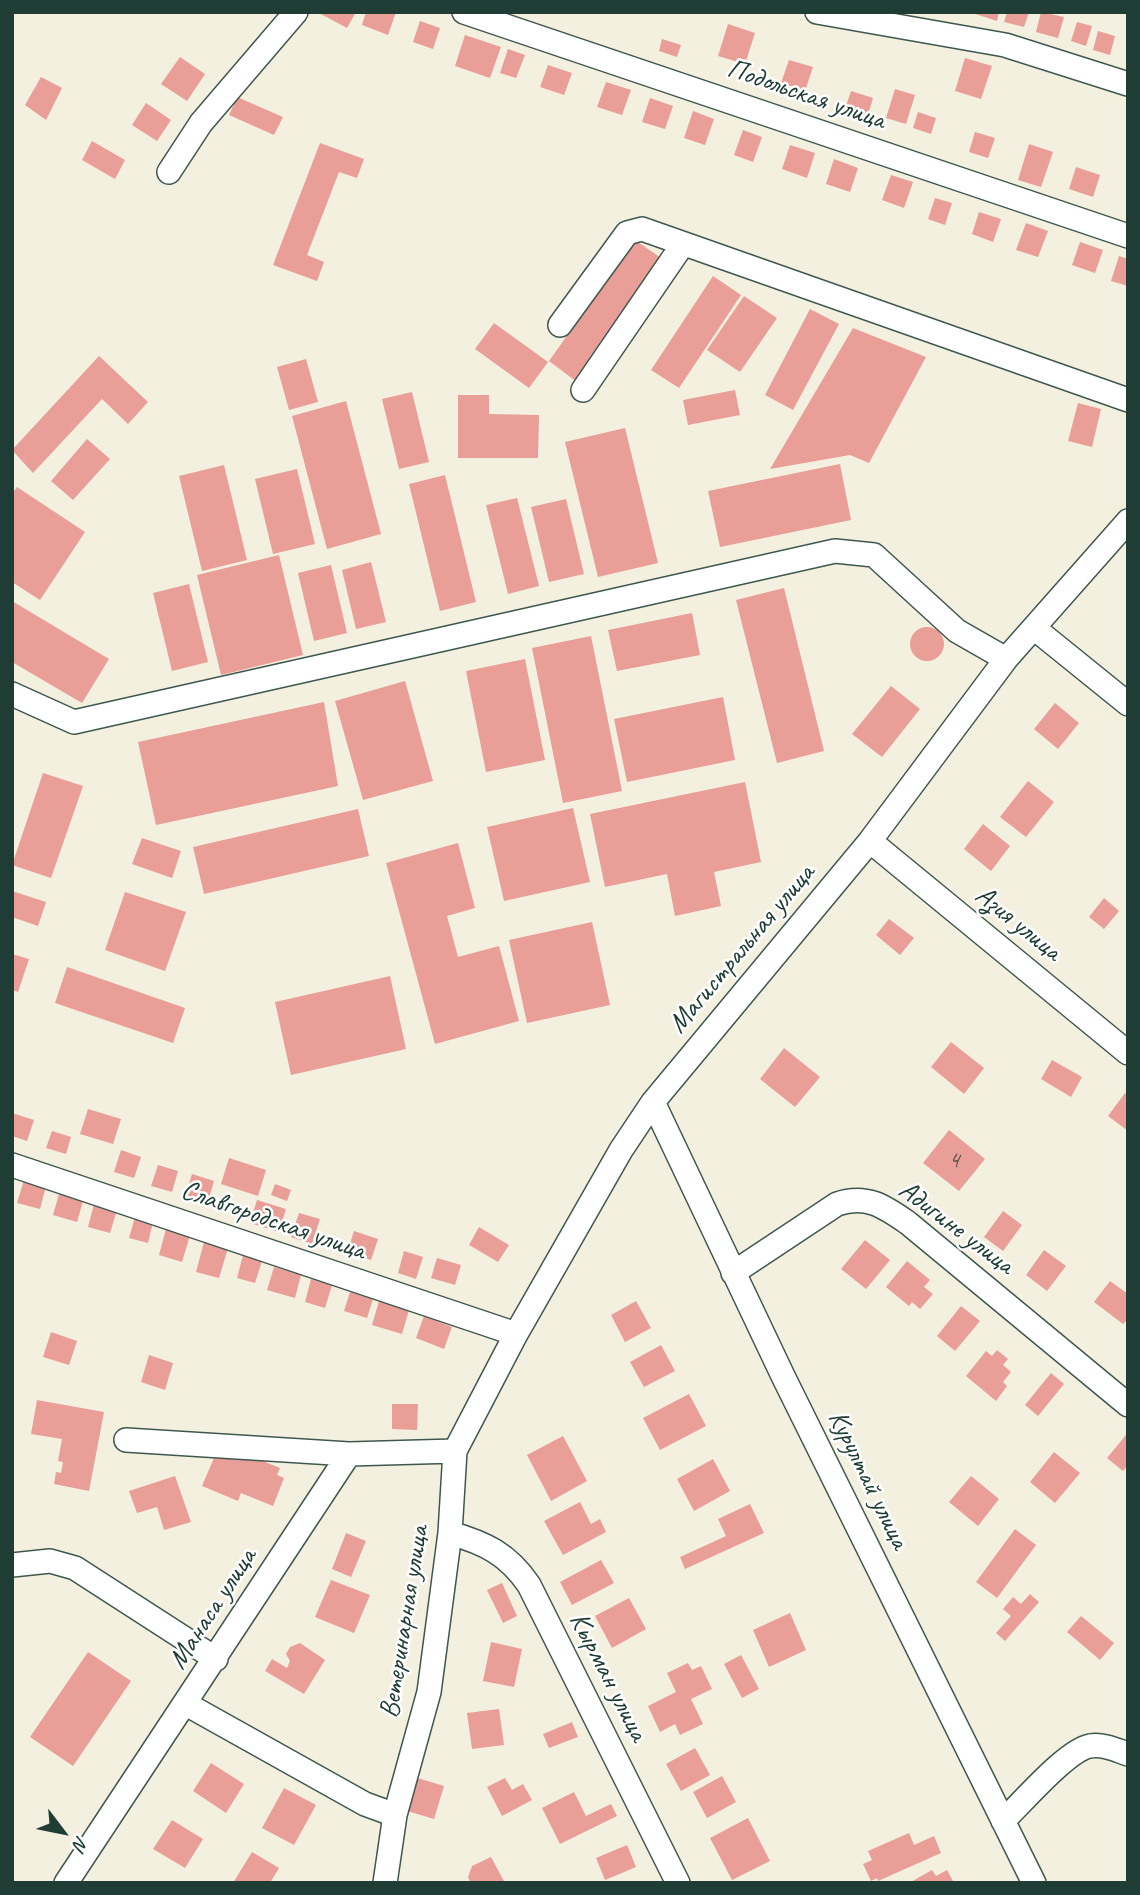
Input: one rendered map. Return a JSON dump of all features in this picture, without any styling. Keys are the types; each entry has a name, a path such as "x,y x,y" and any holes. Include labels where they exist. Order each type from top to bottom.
{"street":[{"path":"169,172 201,123 296,12"},
{"name":"Подольская улица","path":"464,12 533,22 1128,236"},
{"path":"817,12 1004,45 1128,84"},
{"path":"560,326 627,233 642,229 1128,400"},
{"path":"583,390 683,244"},
{"name":"Магистральная улица","path":"455,1451 516,1334 621,1150 653,1102 870,841 1006,659 1128,521"},
{"path":"12,694 74,722 835,551 874,555 957,631 1006,659"},
{"path":"1034,628 1128,704"},
{"name":"Азия улица","path":"870,841 1128,1054"},
{"name":"Курултай улица","path":"653,1102 733,1273 1034,1883"},
{"name":"Славгородская улица","path":"12,1165 516,1334"},
{"name":"Адигине улица","path":"733,1273 837,1204 852,1199 867,1199 887,1208 908,1223 1128,1405"},
{"path":"126,1440 349,1454 455,1451"},
{"name":"Ветеринарная улица","path":"385,1883 395,1815 429,1692 450,1533 455,1451"},
{"name":"Манаса улица","path":"66,1883 349,1454"},
{"name":"Кырман улица","path":"450,1533 481,1542 501,1553 516,1566 529,1585 678,1883"},
{"path":"12,1565 50,1561 75,1568 216,1659"},
{"path":"186,1704 365,1804 395,1815"},
{"path":"1003,1821 1071,1757 1089,1746 1108,1747 1128,1754"}],"building":[{"path":"317,12 356,12 347,28"},
{"path":"366,12 396,12 388,35 362,25"},
{"path":"969,12 999,12 997,21"},
{"path":"1007,12 1029,12 1024,27 1004,22"},
{"path":"1041,12 1064,17 1058,38 1036,32"},
{"path":"420,21 440,28 433,49 413,42"},
{"path":"1077,22 1092,26 1086,46 1071,41"},
{"path":"728,24 755,33 745,64 718,56"},
{"path":"1098,31 1115,36 1110,55 1093,50"},
{"path":"465,35 501,47 490,78 455,66"},
{"path":"662,39 681,45 677,57 659,51"},
{"path":"508,49 525,55 516,78 500,73"},
{"path":"180,57 205,74 187,101 161,84"},
{"path":"965,58 992,66 981,99 955,91"},
{"path":"789,60 813,67 805,91 781,83"},
{"path":"548,65 572,73 564,95 540,87"},
{"path":"41,77 62,88 46,120 25,105"},
{"path":"606,82 631,90 622,115 597,107"},
{"path":"895,89 915,95 906,124 886,118"},
{"path":"851,91 873,98 866,122 843,115"},
{"path":"237,97 283,117 274,135 229,115"},
{"path":"650,98 673,106 665,129 642,122"},
{"path":"146,103 171,120 157,141 132,125"},
{"path":"693,111 714,119 705,145 684,138"},
{"path":"918,112 936,118 931,134 913,128"},
{"path":"743,130 762,137 753,162 734,155"},
{"path":"975,132 995,138 988,158 969,152"},
{"path":"92,141 125,160 115,179 82,160"},
{"path":"320,143 364,159 357,178 339,172 307,255 324,262 317,281 273,265"},
{"path":"1029,144 1053,152 1041,187 1018,180"},
{"path":"790,145 815,153 807,178 782,169"},
{"path":"834,159 858,168 850,192 826,184"},
{"path":"1076,167 1100,175 1093,197 1069,189"},
{"path":"891,175 913,182 904,208 882,200"},
{"path":"935,198 952,203 945,225 928,219"},
{"path":"979,212 1001,219 993,242 972,234"},
{"path":"1026,223 1048,231 1038,257 1016,250"},
{"path":"635,240 664,260 577,382 549,361"},
{"path":"1080,242 1103,250 1095,273 1072,265"},
{"path":"1119,256 1128,259 1128,286 1111,281"},
{"path":"713,276 741,295 679,388 651,370"},
{"path":"744,296 777,318 740,372 707,350"},
{"path":"810,309 839,324 793,410 765,395"},
{"path":"494,323 548,362 529,388 475,349"},
{"path":"853,328 926,357 869,463 850,455 770,469"},
{"path":"99,356 148,402 128,424 102,399 33,473 12,450"},
{"path":"306,359 318,402 289,410 277,367"},
{"path":"735,390 740,415 688,425 683,400"},
{"path":"412,392 429,462 399,469 382,399"},
{"path":"458,395 489,395 489,414 539,415 538,458 458,458"},
{"path":"346,401 381,534 327,549 292,416"},
{"path":"1078,403 1101,409 1092,447 1068,441"},
{"path":"625,428 658,563 598,577 565,442"},
{"path":"87,439 110,459 73,500 51,481"},
{"path":"840,464 851,520 720,547 708,491"},
{"path":"224,465 247,560 202,571 179,476"},
{"path":"297,469 315,544 273,554 255,479"},
{"path":"445,475 476,602 440,611 409,484"},
{"path":"17,487 85,532 40,600 12,582 12,494"},
{"path":"517,498 539,586 508,594 486,505"},
{"path":"566,499 584,574 549,582 531,507"},
{"path":"279,555 303,655 221,675 197,575"},
{"path":"371,562 386,622 356,629 342,570"},
{"path":"331,565 347,633 314,641 298,573"},
{"path":"189,584 208,662 172,671 153,593"},
{"path":"784,588 824,751 777,763 736,600"},
{"path":"12,601 109,659 82,703 12,662"},
{"path":"692,613 700,655 617,671 608,630"},
{"path":"927,627 939,632 944,644 939,656 927,661 915,656 910,644 915,632"},
{"path":"591,636 622,791 563,803 532,648"},
{"path":"525,659 545,760 486,772 466,671"},
{"path":"405,681 433,781 363,800 335,701"},
{"path":"891,686 920,709 882,757 852,734"},
{"path":"723,697 735,760 627,782 614,719"},
{"path":"324,702 338,786 156,825 138,742"},
{"path":"1055,703 1079,723 1058,749 1034,729"},
{"path":"43,773 83,786 51,878 12,865"},
{"path":"1028,781 1054,802 1026,837 1000,817"},
{"path":"745,782 761,862 714,872 721,906 675,916 667,874 605,887 590,814"},
{"path":"573,808 590,882 504,901 487,827"},
{"path":"358,809 369,856 204,894 193,847"},
{"path":"983,824 1010,846 991,871 964,849"},
{"path":"142,838 181,851 172,878 132,864"},
{"path":"458,843 475,908 447,916 458,957 499,946 519,1021 435,1044 386,863"},
{"path":"12,891 46,902 38,926 12,917"},
{"path":"125,892 186,912 165,971 105,950"},
{"path":"1104,898 1119,911 1104,929 1089,917"},
{"path":"889,919 914,938 900,955 876,935"},
{"path":"592,922 610,1005 527,1023 509,940"},
{"path":"12,954 29,959 18,992 12,990"},
{"path":"67,967 185,1008 173,1043 55,1003"},
{"path":"390,976 406,1049 291,1075 275,1002"},
{"path":"951,1042 984,1068 964,1094 931,1067"},
{"path":"784,1048 820,1077 795,1107 760,1079"},
{"path":"1052,1060 1082,1077 1071,1097 1041,1079"},
{"path":"1125,1093 1128,1095 1128,1131 1108,1116"},
{"path":"88,1109 121,1119 113,1144 80,1134"},
{"path":"12,1113 34,1120 27,1141 12,1136"},
{"path":"949,1130 985,1159 959,1191 923,1163"},
{"path":"52,1131 71,1137 66,1154 46,1148"},
{"path":"121,1150 141,1157 134,1178 114,1172"},
{"path":"229,1158 266,1170 258,1196 221,1184"},
{"path":"158,1165 178,1171 172,1192 151,1186"},
{"path":"192,1174 214,1181 207,1205 185,1198"},
{"path":"24,1180 46,1186 40,1209 17,1203"},
{"path":"275,1184 291,1190 287,1201 271,1195"},
{"path":"59,1194 83,1201 77,1222 53,1215"},
{"path":"257,1200 286,1209 279,1232 250,1223"},
{"path":"94,1204 117,1210 110,1233 88,1227"},
{"path":"1003,1211 1022,1225 1003,1251 984,1237"},
{"path":"299,1213 320,1219 312,1244 291,1237"},
{"path":"135,1217 153,1222 148,1243 129,1238"},
{"path":"167,1225 191,1232 182,1262 159,1255"},
{"path":"479,1227 509,1245 498,1262 469,1245"},
{"path":"354,1231 378,1239 371,1260 347,1253"},
{"path":"865,1240 890,1260 866,1289 841,1269"},
{"path":"204,1242 228,1248 219,1278 196,1272"},
{"path":"1044,1250 1066,1266 1047,1291 1026,1275"},
{"path":"404,1251 423,1257 416,1279 398,1273"},
{"path":"243,1255 262,1261 255,1283 237,1278"},
{"path":"437,1258 461,1265 455,1285 431,1278"},
{"path":"907,1261 930,1280 924,1287 933,1294 920,1309 912,1302 909,1306 886,1287"},
{"path":"274,1267 301,1275 295,1298 267,1290"},
{"path":"311,1279 332,1285 325,1308 305,1302"},
{"path":"1110,1281 1128,1294 1128,1319 1123,1324 1094,1302"},
{"path":"350,1292 373,1299 367,1318 344,1311"},
{"path":"379,1301 409,1310 402,1334 372,1325"},
{"path":"636,1301 651,1328 625,1342 611,1315"},
{"path":"961,1306 980,1321 955,1351 937,1336"},
{"path":"424,1316 452,1327 444,1349 416,1338"},
{"path":"51,1332 77,1341 69,1365 43,1357"},
{"path":"661,1345 675,1371 644,1387 630,1362"},
{"path":"997,1350 1008,1359 1003,1365 1011,1372 1003,1382 1007,1386 996,1401 966,1376 986,1351 992,1356"},
{"path":"149,1355 173,1363 165,1390 141,1382"},
{"path":"1051,1373 1064,1384 1038,1416 1025,1405"},
{"path":"689,1394 706,1426 660,1450 643,1418"},
{"path":"37,1400 104,1412 89,1491 54,1484 56,1472 61,1473 63,1462 58,1461 62,1439 31,1434"},
{"path":"392,1404 418,1404 417,1430 392,1429"},
{"path":"1126,1435 1128,1465 1123,1471 1107,1458"},
{"path":"563,1436 587,1481 551,1501 527,1455"},
{"path":"220,1444 280,1468 277,1475 284,1478 273,1506 241,1493 238,1501 202,1486"},
{"path":"1054,1452 1080,1473 1055,1503 1030,1482"},
{"path":"713,1459 730,1491 694,1511 677,1479"},
{"path":"175,1476 191,1522 164,1530 157,1507 137,1513 129,1491"},
{"path":"971,1476 999,1499 978,1526 949,1502"},
{"path":"580,1502 591,1524 600,1519 606,1532 563,1555 544,1521"},
{"path":"750,1504 764,1533 685,1569 680,1557 726,1536 718,1519"},
{"path":"1015,1529 1036,1545 997,1598 976,1582"},
{"path":"346,1533 366,1541 351,1577 332,1569"},
{"path":"601,1560 614,1583 572,1605 560,1582"},
{"path":"331,1580 370,1595 354,1633 315,1617"},
{"path":"502,1583 517,1616 503,1623 487,1590"},
{"path":"1030,1594 1039,1602 1005,1641 996,1633 1011,1616 1003,1609 1013,1597 1021,1604"},
{"path":"629,1598 646,1629 612,1648 595,1616"},
{"path":"790,1613 806,1650 769,1667 753,1630"},
{"path":"1081,1616 1114,1643 1100,1660 1067,1632"},
{"path":"491,1642 522,1649 514,1687 483,1681"},
{"path":"300,1643 325,1660 304,1694 265,1671 272,1659 287,1668 290,1661 286,1654 290,1647"},
{"path":"88,1652 131,1681 73,1766 30,1737"},
{"path":"741,1655 759,1689 742,1698 724,1664"},
{"path":"688,1663 692,1670 701,1666 712,1689 691,1699 703,1724 680,1735 675,1724 660,1732 648,1706 676,1692 667,1673"},
{"path":"499,1709 504,1745 472,1749 467,1713"},
{"path":"572,1722 578,1737 549,1748 543,1734"},
{"path":"695,1748 710,1775 681,1791 666,1764"},
{"path":"211,1763 244,1784 226,1813 193,1791"},
{"path":"722,1776 736,1802 707,1818 693,1792"},
{"path":"414,1777 444,1786 434,1819 404,1810"},
{"path":"505,1778 512,1790 523,1784 532,1800 502,1816 487,1787"},
{"path":"284,1788 316,1805 294,1845 262,1828"},
{"path":"574,1792 586,1816 611,1804 617,1816 560,1844 542,1808"},
{"path":"748,1818 770,1861 732,1880 710,1838"},
{"path":"172,1820 203,1839 185,1868 153,1849"},
{"path":"909,1833 914,1845 934,1836 941,1853 878,1881 877,1878 871,1881 863,1864 872,1860 868,1851"},
{"path":"627,1845 636,1867 605,1880 596,1858"},
{"path":"252,1852 279,1868 270,1883 233,1883"},
{"path":"491,1857 505,1883 471,1883 468,1877 472,1866"},
{"path":"932,1870 936,1876 947,1870 954,1883 909,1883"}]}
